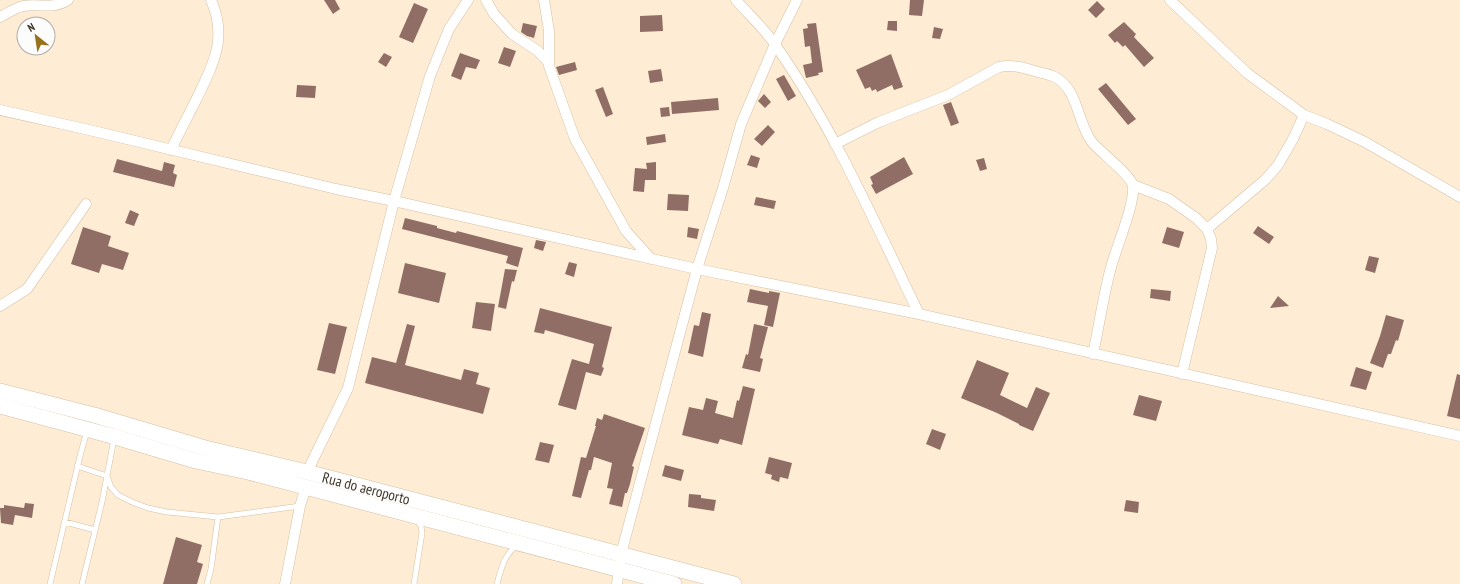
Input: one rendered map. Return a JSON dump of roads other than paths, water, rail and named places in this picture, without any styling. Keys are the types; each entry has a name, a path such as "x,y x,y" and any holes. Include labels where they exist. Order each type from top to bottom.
{"main road":[{"name":"Rua do aeroporto","path":"0,391 91,423 117,430 205,448 307,472 734,584"},
{"name":"Rua do aeroporto","path":"0,406 91,423"},
{"name":"Rua do aeroporto","path":"117,430 196,461 248,472 518,543 618,577 674,584"}],"street":[{"path":"0,17 21,7 57,6 68,0"},
{"path":"171,150 212,66 217,48 218,27 216,12 211,0"},
{"path":"307,472 348,388 394,201 430,76 449,29 468,0"},
{"path":"486,0 494,14 512,34 538,50 549,63"},
{"path":"544,0 549,31 549,63 575,139 626,231 651,259"},
{"path":"736,0 775,44 818,111 861,192 919,314"},
{"path":"618,577 621,554 697,269 723,188 741,124 775,44 797,0"},
{"path":"1170,0 1247,74 1304,115 1365,142 1460,197"},
{"path":"835,144 879,122 948,95 1000,67 1009,65 1028,68 1055,77 1063,83 1070,92 1091,141 1128,176 1133,185 1129,211 1110,270 1093,354"},
{"path":"0,110 336,189 697,269 919,314 1460,436"},
{"path":"1207,228 1266,179 1274,170 1293,139 1304,115"},
{"path":"1133,185 1169,199 1196,218 1207,228 1212,239 1212,248 1182,374"},
{"path":"0,306 27,290 86,204"},
{"path":"285,584 300,506 306,487"}],"lane":[{"path":"50,584 77,466 91,423"},
{"path":"82,584 117,430"},
{"path":"77,466 107,476"},
{"path":"107,476 111,487 118,495 148,508 167,512 218,517 300,506"},
{"path":"414,584 422,533 422,526 415,516"},
{"path":"207,584 211,569 218,517"},
{"path":"65,522 95,530"},
{"path":"497,584 503,561 518,543"}]}
